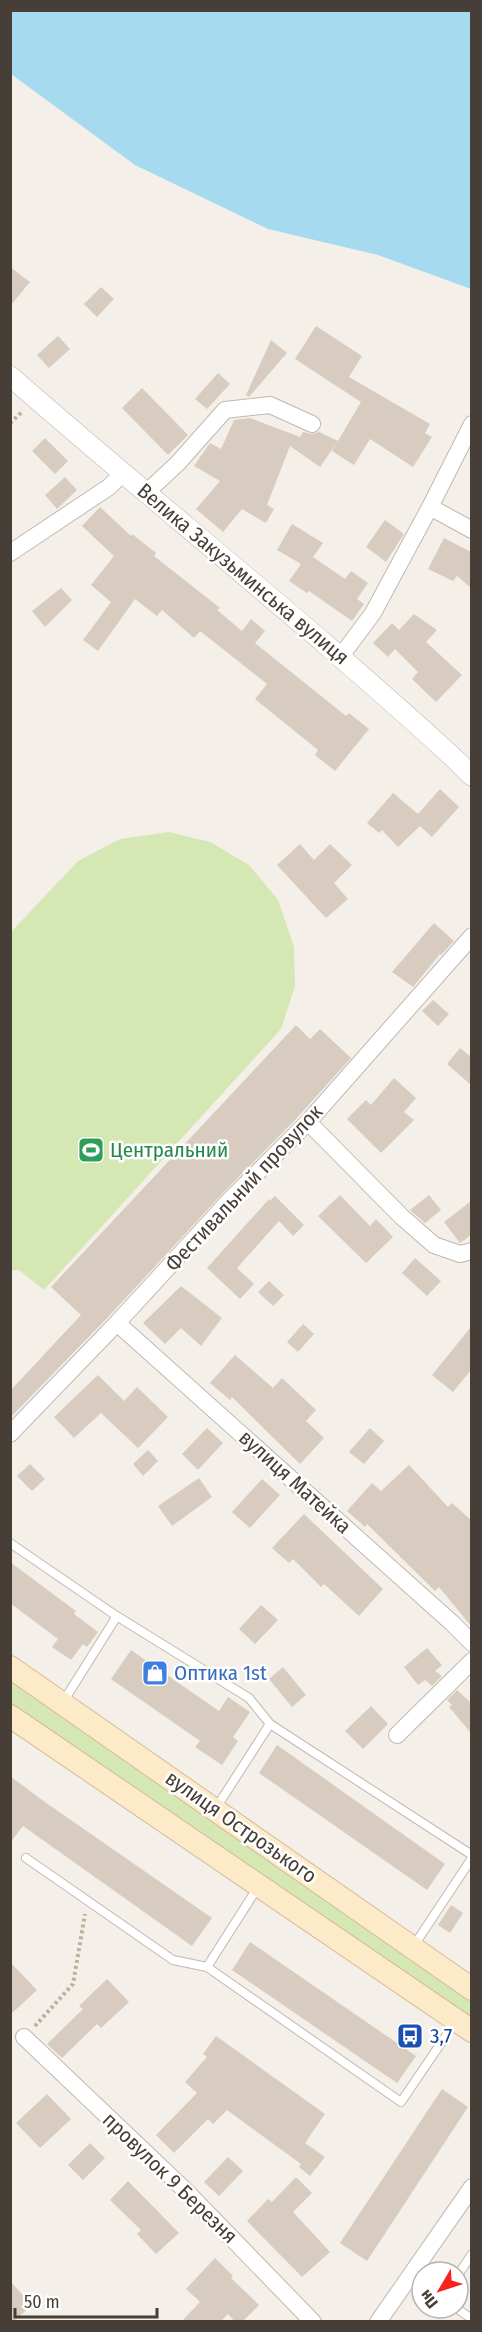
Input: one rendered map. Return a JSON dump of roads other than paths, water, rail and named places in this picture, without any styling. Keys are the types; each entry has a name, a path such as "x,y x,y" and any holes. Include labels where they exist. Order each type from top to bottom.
{"main road":[{"name":"вулиця Острозького","path":"10,1667 216,1808 471,1989"},
{"name":"вулиця Острозького","path":"11,1717 464,2026"}],"street":[{"name":"Велика Закузьминська вулиця","path":"10,376 341,656 471,776"},
{"path":"147,492 178,463 225,410 270,405 312,424"},
{"path":"341,656 373,613 430,507 471,424"},
{"path":"10,553 109,487 123,473"},
{"path":"430,507 471,530"},
{"name":"Фестивальний провулок","path":"12,1427 117,1323 229,1201 308,1122 471,936"},
{"path":"308,1122 402,1217 434,1245 460,1254 471,1251"},
{"name":"вулиця Матейка","path":"117,1323 444,1615 471,1643"},
{"path":"397,1735 471,1661"},
{"name":"провулок 9 Березня","path":"24,2037 187,2192 314,2322"},
{"path":"378,2322 471,2187"}],"lane":[{"path":"10,1543 117,1616 249,1698 270,1724 471,1857 412,1947"},
{"path":"63,1703 117,1616"},
{"path":"216,1808 270,1724"},
{"path":"26,1858 172,1960 207,1967 401,2102 464,2026"},
{"path":"207,1967 258,1886"}],"water":[{"path":"11,10 471,11 471,289 378,255 268,229 135,165 11,74"}],"place":[{"name":"Центральний","path":"91,1150"},
{"name":"Оптика 1st","path":"155,1673"},
{"name":"3,7","path":"410,2036"}]}
